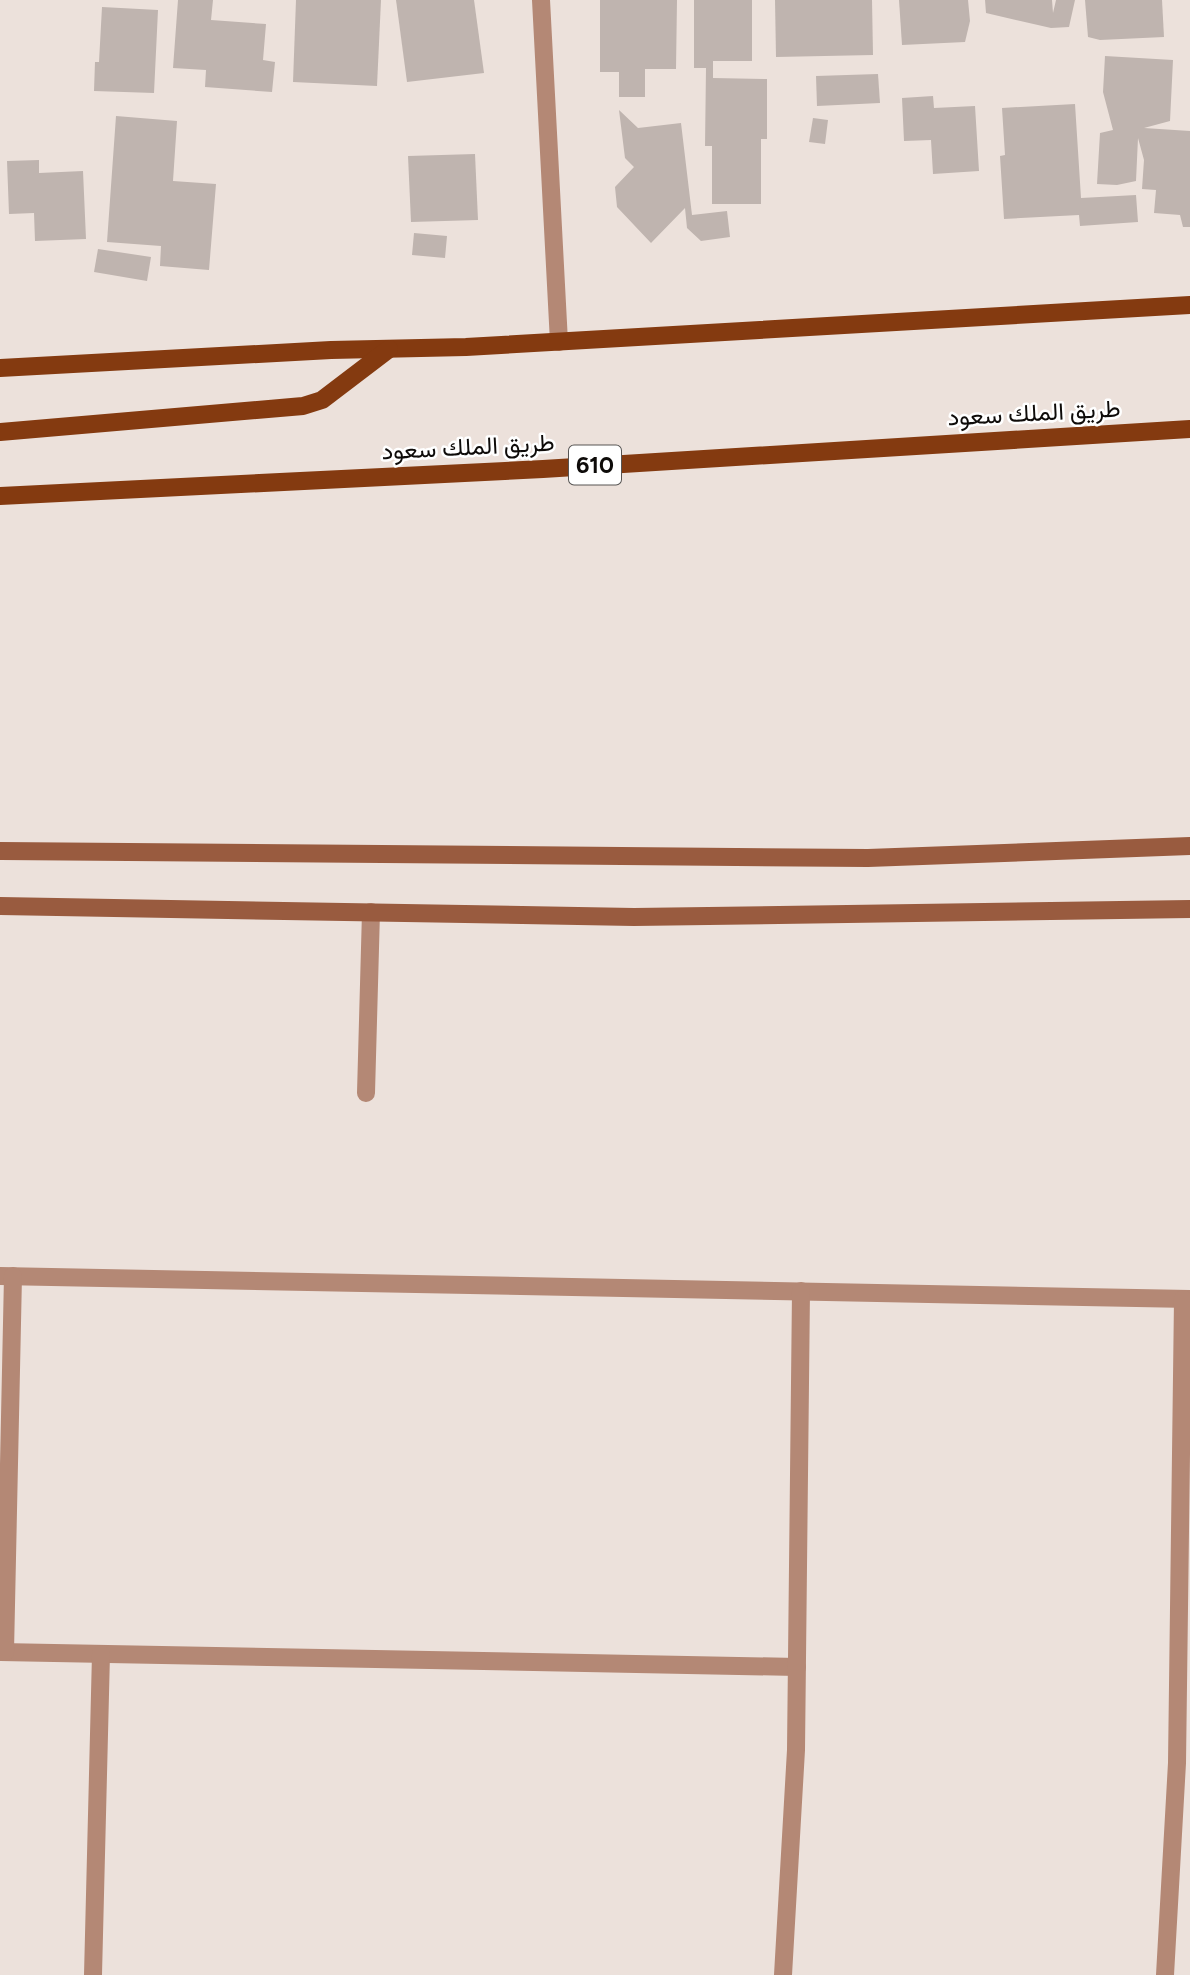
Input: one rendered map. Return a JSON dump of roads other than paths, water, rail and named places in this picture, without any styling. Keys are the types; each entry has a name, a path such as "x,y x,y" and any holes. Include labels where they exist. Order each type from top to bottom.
{"main road":[{"path":"0,368 559,342 1190,305"},
{"path":"0,432 12,428 303,406 322,400 389,349"},
{"name":"طريق الملك سعود","path":"0,496 543,469 1190,429"},
{"path":"0,851 868,858 1190,846"},
{"path":"0,906 634,916 1190,909"}],"street":[{"path":"541,0 559,342"},
{"path":"366,1093 371,912"},
{"path":"797,1667 3,1652 6,1276 1186,1299 1184,1710 1166,1975"},
{"path":"783,1975 792,1843 797,1667 801,1291"},
{"path":"93,1975 101,1654"}]}
